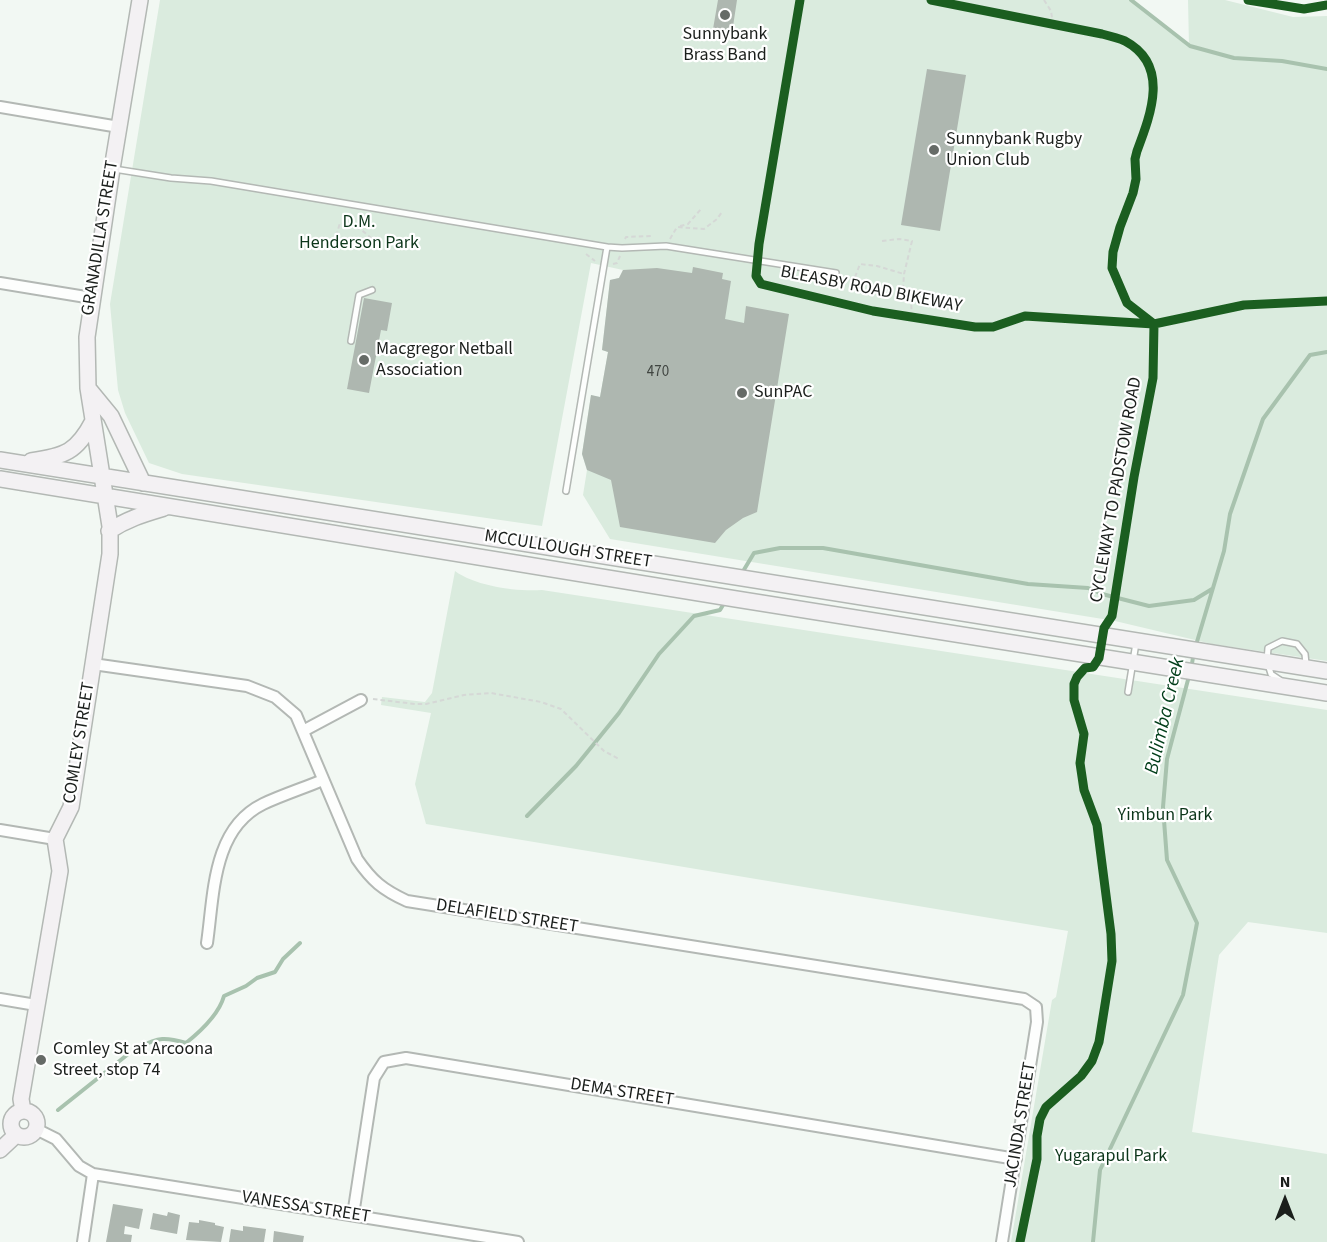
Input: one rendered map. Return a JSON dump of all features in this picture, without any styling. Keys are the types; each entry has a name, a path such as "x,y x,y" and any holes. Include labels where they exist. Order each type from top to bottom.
{"main road":[{"name":"GRANADILLA STREET","path":"101,477 88,388 87,337 140,0"},
{"path":"88,388 111,416 143,483"},
{"path":"18,463 48,458 72,450 83,441 93,421"},
{"name":"MCCULLOUGH STREET","path":"0,460 1327,671"},
{"name":"COMLEY STREET","path":"55,839 71,807 110,554 110,531 101,477"},
{"name":"MCCULLOUGH STREET","path":"0,479 1327,693"},
{"path":"110,531 122,522 138,515 169,507"},
{"path":"23,1111 21,1099 60,872 55,839"},
{"path":"23,1111 27,1111 37,1120 36,1129 27,1137 16,1135 11,1127 12,1118 23,1111"},
{"path":"0,1150 16,1135"}],"street":[{"path":"0,107 119,127"},
{"path":"0,283 92,298"},
{"name":"DELAFIELD STREET","path":"93,664 247,686 275,697 296,715 357,859 366,873 385,891 407,901 1024,999 1036,1007"},
{"path":"303,731 361,700"},
{"path":"207,943 220,859 228,838 241,822 261,805 323,780"},
{"path":"0,830 55,839"},
{"path":"0,999 36,1005"},
{"name":"JACINDA STREET","path":"1002,1242 1037,1022 1036,1007"},
{"name":"DEMA STREET","path":"353,1215 374,1078 384,1062 406,1058 1016,1159"},
{"path":"36,1129 56,1139 79,1166 93,1174 83,1242"},
{"name":"VANESSA STREET","path":"93,1174 519,1242"}],"lane":[{"path":"112,169 171,178 212,181 607,247 666,246 836,273"},
{"path":"566,491 607,247"},
{"path":"351,341 359,295 372,290"},
{"path":"554,570 557,548"},
{"path":"1128,692 1136,639"},
{"path":"1292,688 1271,674 1267,661 1268,648 1282,641 1297,644 1305,654 1305,668"}],"path":[{"path":"1044,0 1058,25"},
{"path":"1042,22 1058,25"},
{"path":"666,246 677,227 688,224 701,209"},
{"path":"677,227 704,229 722,212"},
{"path":"334,243 340,223 358,226 380,245"},
{"path":"882,241 899,239 912,241 903,289 911,301 907,318"},
{"path":"855,277 860,264 877,266 904,274"},
{"path":"361,700 376,698 404,704 426,704 464,695 491,693 541,702 561,709 604,751 618,759"}],"green space":[{"name":"D.M. Henderson Park","path":"160,0 1131,0 1189,46 1188,0 1225,0 1293,17 1327,16 1327,661 1212,644 1115,621 610,539 583,495 587,470 582,454 591,395 600,397 608,352 602,350 610,280 619,278 623,270 591,263 542,526 182,474 149,463 125,413 118,390 110,304"},
{"name":"Yimbun Park","path":"455,571 474,581 509,589 542,590 1327,710 1327,933 1248,922 1219,955 1192,1132 1327,1154 1327,1242 1011,1242 1052,1000 1056,997 1068,931 426,824 415,784 431,713 381,705 382,697 425,702 432,693"}],"building":[{"name":"Sunnybank Brass Band","path":"718,0 737,0 732,33 713,29"},
{"name":"Sunnybank Rugby Union Club","path":"927,69 966,75 940,231 901,225"},
{"path":"693,267 723,273 722,279 731,281 725,319 744,323 746,306 789,314 757,512 743,518 726,530 715,543 620,527 611,480 587,470 582,454 591,395 600,397 608,352 602,350 610,280 619,278 623,270 657,268 692,273"},
{"name":"Macgregor Netball Association","path":"364,298 392,303 387,331 381,330 369,393 347,389"},
{"path":"113,1204 143,1209 139,1229 125,1226 124,1234 132,1235 131,1242 106,1242"},
{"path":"168,1212 180,1215 177,1234 150,1229 153,1213 167,1216"},
{"path":"199,1220 224,1227 221,1242 186,1240 189,1222 199,1223"},
{"path":"243,1226 266,1229 264,1242 229,1242 231,1229 243,1231"},
{"path":"274,1231 304,1236 303,1242 273,1242"}],"waterway":[{"path":"1131,0 1190,46 1234,58 1282,61 1327,69"},
{"name":"Bulimba Creek","path":"1196,645 1224,551 1230,514 1263,419 1310,355 1327,352"},
{"path":"742,573 754,553 780,548 823,548 1028,584 1088,588 1149,606 1194,600 1212,589"},
{"path":"527,816 576,766 619,713 659,654 694,616 720,610 726,600"},
{"name":"Bulimba Creek","path":"1191,669 1194,652"},
{"name":"Bulimba Creek","path":"1093,1242 1100,1170 1183,995 1197,923 1167,860 1163,807 1167,759 1189,676"},
{"path":"140,1047 162,1039 186,1043 214,1016 224,996 257,978 275,972 283,959 300,943"},
{"path":"58,1110 127,1055"}],"cycle path":[{"name":"BLEASBY ROAD BIKEWAY","path":"800,0 759,244 756,276 761,284 873,311 975,327 993,327 1025,316 1154,324 1244,305 1327,301"},
{"path":"931,0 1114,37 1125,41 1139,51 1148,63 1153,91 1151,106 1135,159 1136,179 1113,252 1112,268 1127,303 1154,324"},
{"path":"1248,0 1304,9 1327,5"},
{"name":"CYCLEWAY TO PADSTOW ROAD","path":"1020,1242 1037,1159 1040,1119 1046,1107 1081,1076 1092,1061 1099,1042 1112,961 1111,934 1097,825 1084,790 1080,763 1084,734 1074,700 1074,684 1085,668 1093,667 1099,658 1104,628 1112,616 1134,477 1153,378 1154,324"}],"place":[{"name":"Sunnybank Brass Band","path":"725,15"},
{"name":"Sunnybank Rugby Union Club","path":"934,150"},
{"name":"Macgregor Netball Association","path":"364,360"},
{"name":"SunPAC","path":"742,393"},
{"name":"Comley St at Arcoona Street, stop 74","path":"41,1060"}],"park label":[{"name":"Yugarapul Park","path":"1111,1157"}]}
